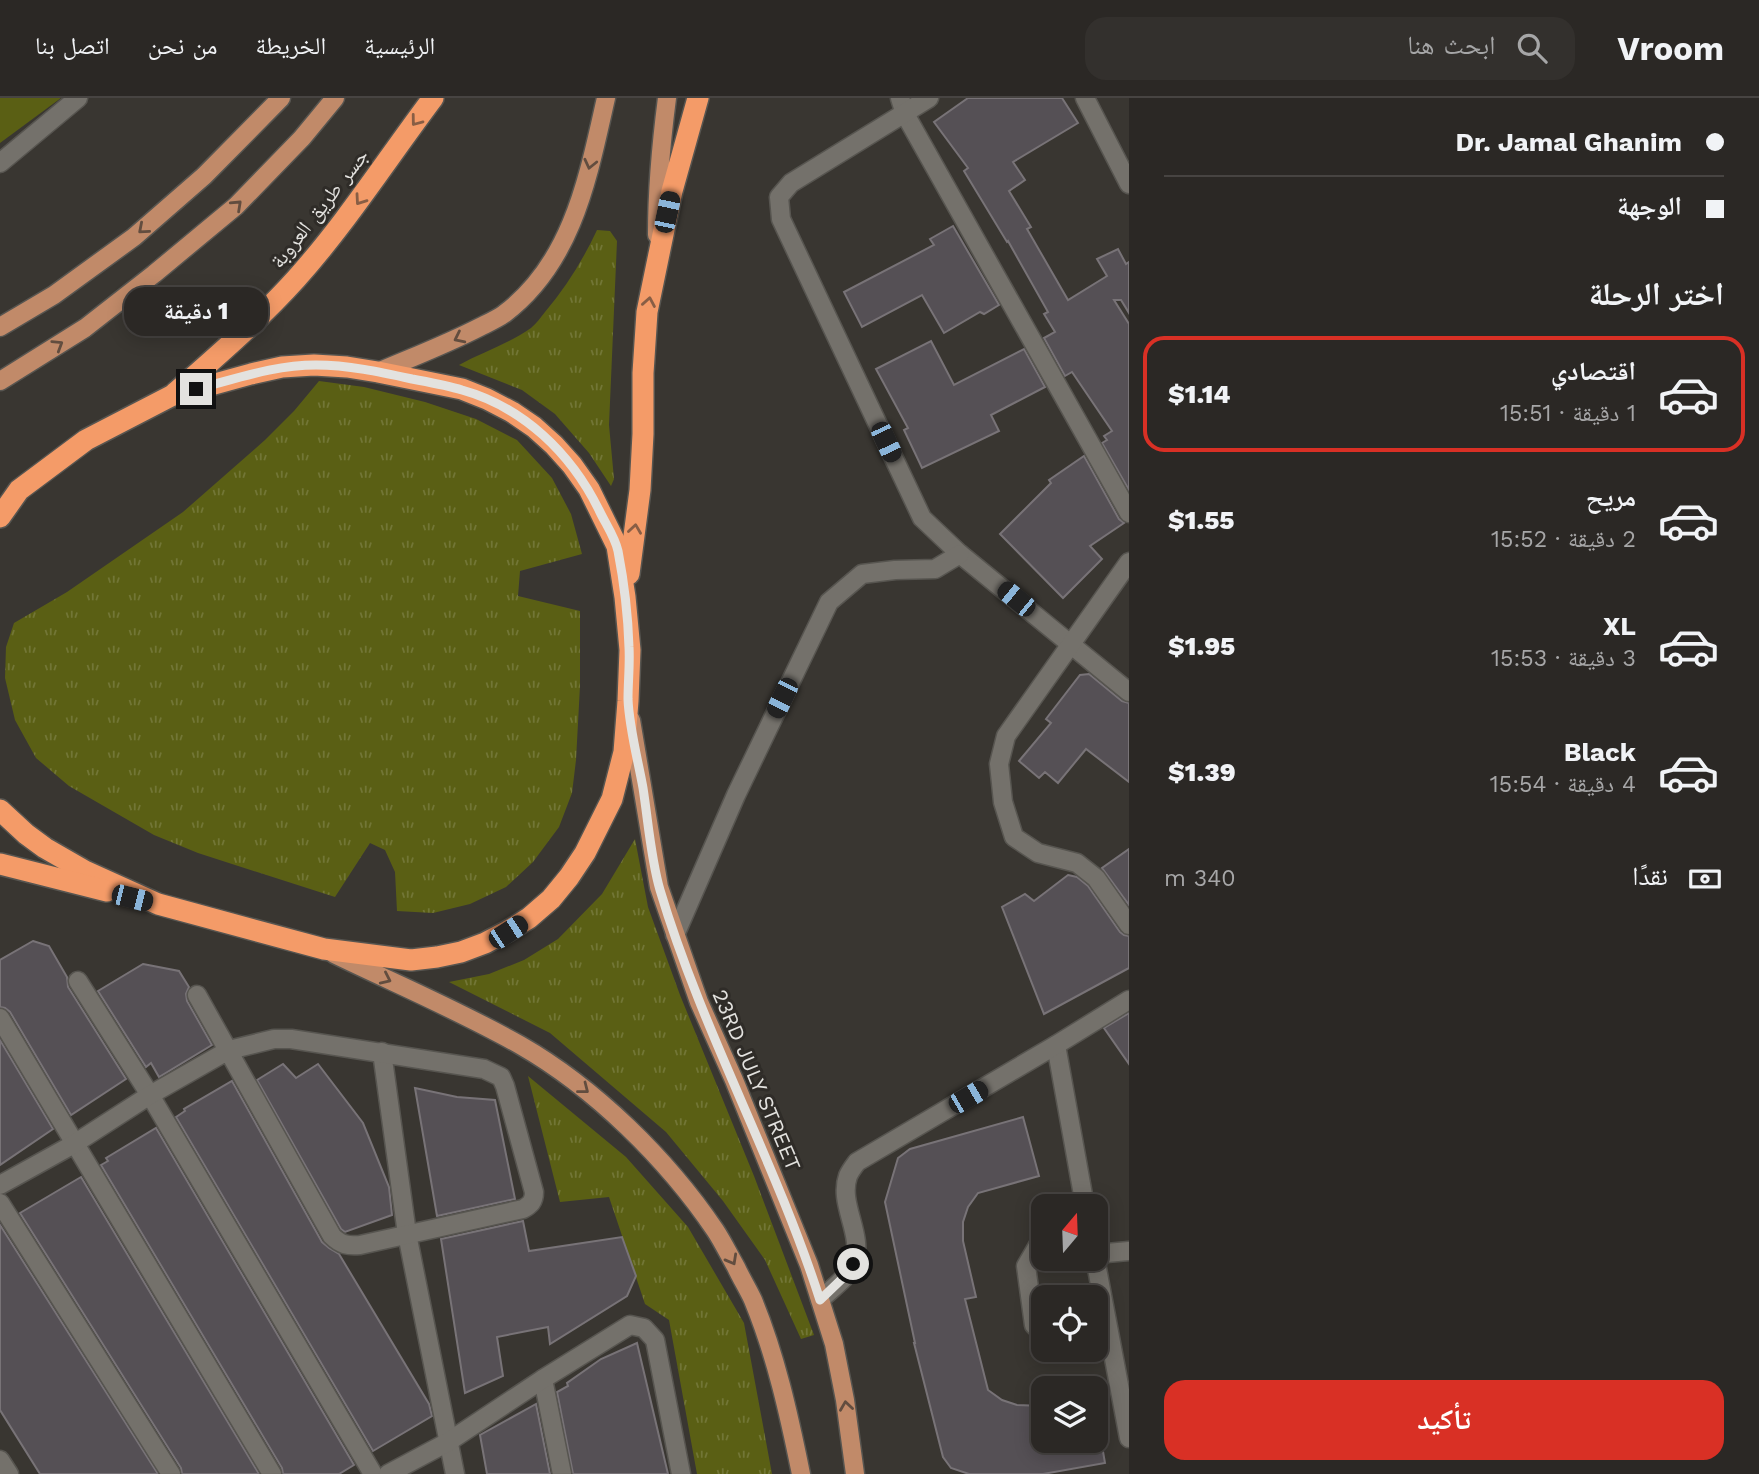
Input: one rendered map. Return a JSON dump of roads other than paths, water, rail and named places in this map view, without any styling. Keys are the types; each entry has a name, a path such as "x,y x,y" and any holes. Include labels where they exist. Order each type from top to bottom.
{"highway":[{"name":"جسر طريق العروبة","path":"171,396 236,340 296,279 350,214 433,98"},
{"path":"625,597 640,490 647,312 672,191 698,98"},
{"path":"0,517 9,494 86,440 171,396 251,373 282,368 314,365 378,372 462,390 487,399 512,412 554,444 589,489 617,546 630,650 624,752 612,799 585,853 551,899 529,918 508,932 461,952 411,960 324,949 0,864"},
{"path":"0,810 45,848 85,871 159,904"}],"main road":[{"path":"0,327 54,295 134,237 204,176 281,98"},
{"path":"0,381 85,328 236,206 302,138 335,98"},
{"path":"378,372 456,339 503,315 540,280 566,238 587,177 606,98"},
{"path":"658,256 657,201 667,98"},
{"name":"23RD JULY STREET","path":"628,701 659,887 699,1002 734,1080 820,1300 834,1344 855,1474"},
{"path":"324,949 522,1046 583,1087 631,1130 676,1178 716,1231 752,1298 774,1357 801,1474"}],"street":[{"path":"0,163 78,98"},
{"path":"929,98 902,106 792,183 779,197 780,219 922,518 960,554 1129,692"},
{"path":"1085,98 1129,184"},
{"path":"902,106 1129,513"},
{"path":"675,935 736,795 829,602 862,574 935,569 960,554"},
{"path":"1129,562 1006,736 999,764 1003,802 1014,837 1038,853 1077,863 1096,878 1129,925"},
{"path":"78,981 150,1095 373,1474"},
{"path":"0,1185 74,1144 150,1095 229,1050 274,1039 290,1039 484,1069 500,1077 505,1086 534,1199 523,1209 360,1245 339,1243 332,1236 229,1050 197,995"},
{"path":"820,1300 846,1275 853,1264 856,1237 845,1192 848,1175 857,1162 1129,1000"},
{"path":"0,1018 272,1474"},
{"path":"1056,1045 1083,1194"},
{"path":"382,1052 407,1234 455,1474"},
{"path":"0,1203 171,1474"},
{"path":"1108,1254 1129,1251"},
{"path":"1031,1257 1026,1266 1031,1303"},
{"path":"1098,1271 1126,1407 1129,1438"},
{"path":"388,1474 448,1442 629,1325 644,1328 655,1340 681,1474"},
{"path":"1108,1350 1112,1350"},
{"path":"543,1379 562,1474"},
{"path":"0,1460 9,1474"}]}
